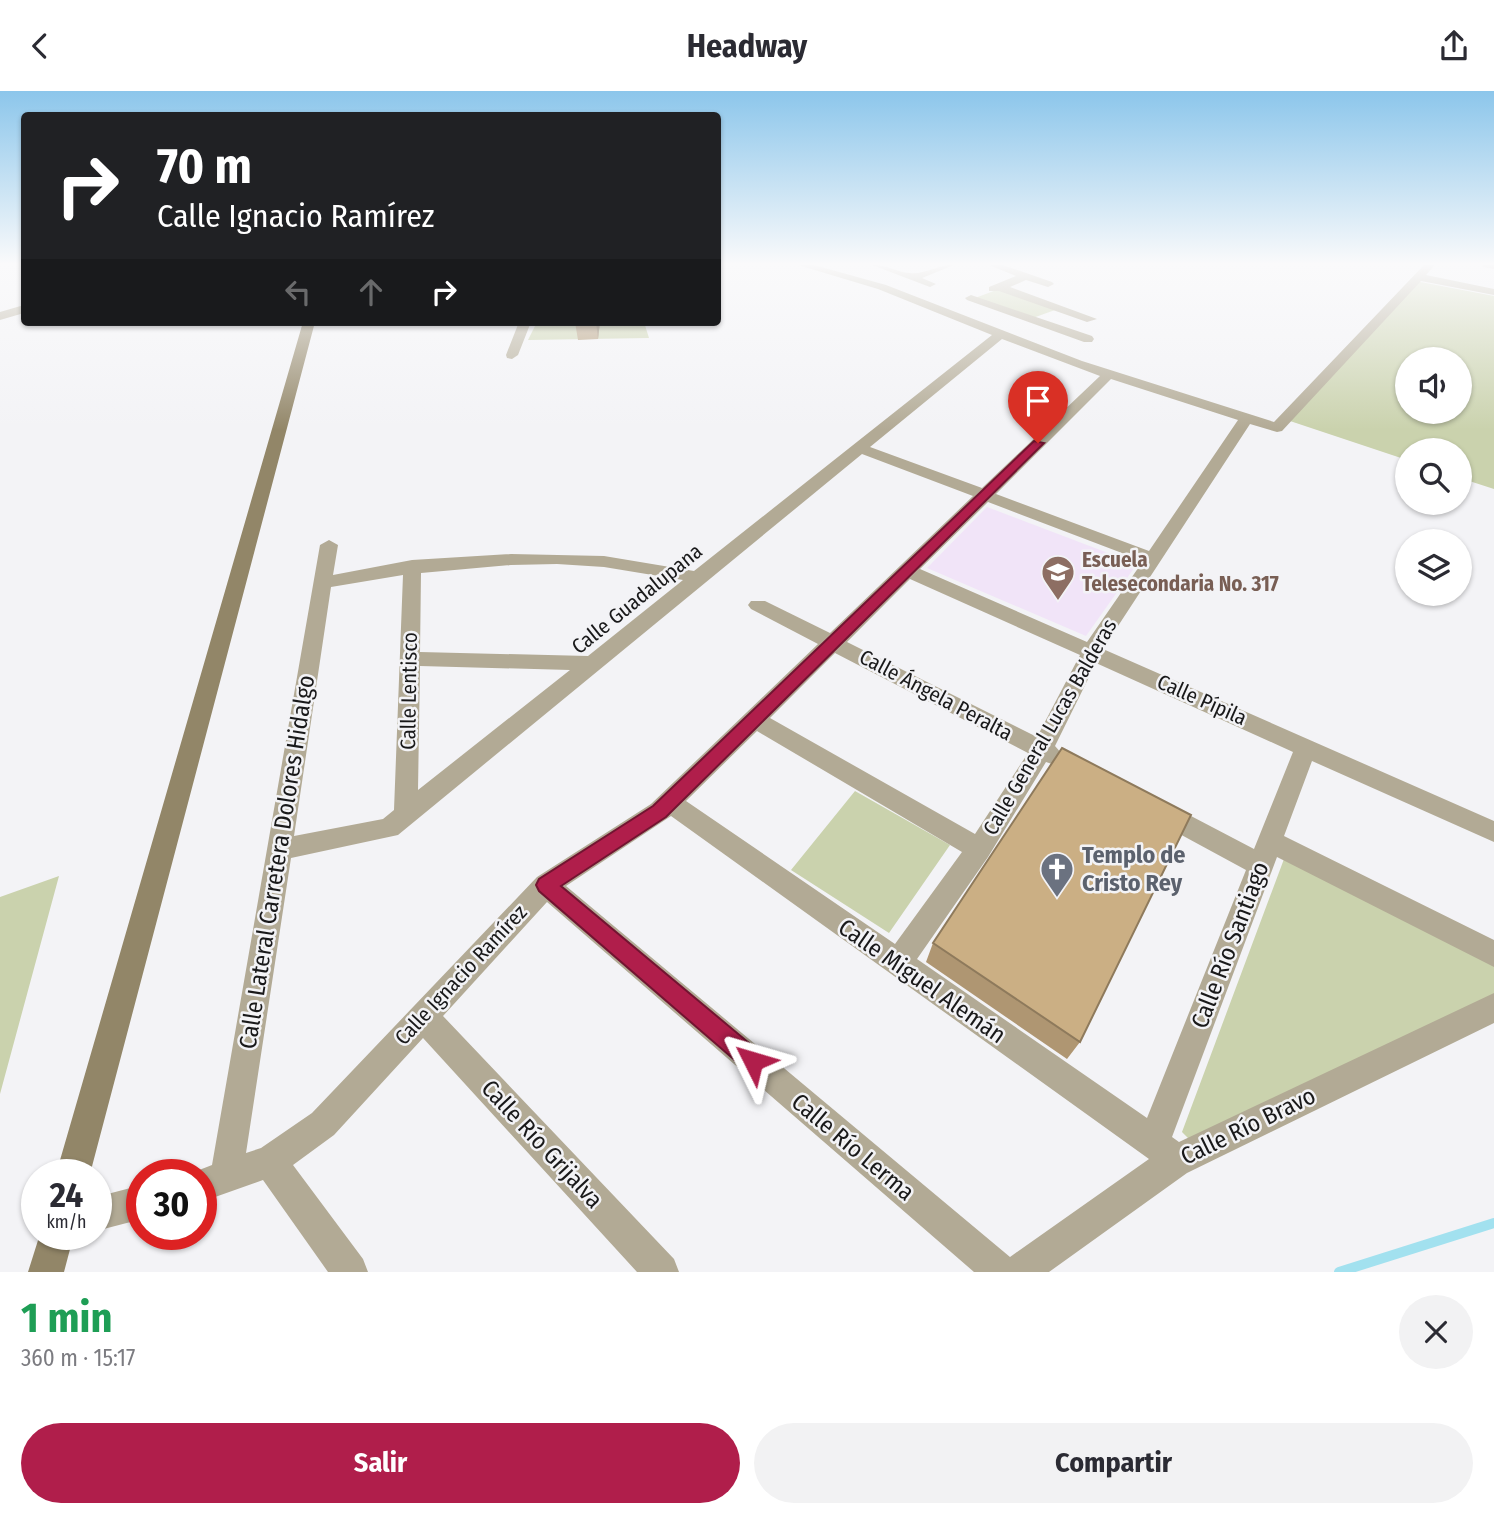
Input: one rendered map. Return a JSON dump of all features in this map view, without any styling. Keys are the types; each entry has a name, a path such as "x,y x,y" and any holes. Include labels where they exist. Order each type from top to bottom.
{"main road":[{"path":"77,1159 308,326"},
{"path":"46,1272 52,1250"}],"street":[{"path":"965,320 1109,374 1277,428 1378,320"},
{"path":"1032,320 1088,339 1060,357"},
{"path":"512,355 524,326"},
{"name":"Calle Guadalupana","path":"279,850 389,828 1000,334"},
{"name":"Calle Ignacio Ramírez","path":"217,1181 270,1161 323,1124 546,885 660,811 836,643 1109,374"},
{"name":"Calle General Lucas Balderas","path":"897,964 979,849 1042,750 1092,651 1248,418"},
{"path":"860,448 1154,559"},
{"name":"Calle Lateral Carretera Dolores Hidalgo","path":"226,1178 329,545"},
{"path":"323,583 412,566 478,559 548,557 607,561 663,569 699,578"},
{"name":"Calle Lentisco","path":"406,815 412,566"},
{"name":"Calle Pípila","path":"909,571 1494,832"},
{"name":"Calle Ángela Peralta","path":"758,605 1071,765"},
{"path":"410,659 593,663"},
{"path":"754,719 979,849"},
{"name":"Calle Río Santiago","path":"1165,1151 1265,853 1306,748"},
{"name":"Calle Miguel Alemán","path":"669,802 1165,1151"},
{"path":"1142,802 1494,954"},
{"name":"Calle Río Lerma","path":"546,885 1001,1272"},
{"name":"Calle Río Bravo","path":"1019,1272 1165,1151 1494,1008"},
{"name":"Calle Río Grijalva","path":"423,1016 661,1272"},
{"path":"270,1161 350,1272"}],"shaded area":[{"name":"Escuela Telesecondaria No. 317","path":"987,507 1137,564 1086,636 927,568"}],"green space":[{"path":"1378,320 1494,320 1494,489 1472,482 1472,438 1395,438 1395,456 1284,419"},
{"path":"535,326 645,326 649,338 528,340"},
{"path":"855,791 950,845 889,933 791,870"},
{"path":"1284,859 1494,964 1494,994 1189,1139 1182,1132"},
{"path":"59,876 0,1094 0,897"}],"building":[{"name":"Templo de Cristo Rey","path":"1062,748 1191,815 1080,1042 933,943"}],"waterway":[{"path":"1339,1272 1494,1223"}],"place":[{"name":"Escuela Telesecondaria No. 317","path":"1058,602"},
{"name":"Templo de Cristo Rey","path":"1057,899"}],"route":[{"path":"753,1061 546,885 660,811 836,643 1038,443"}]}
